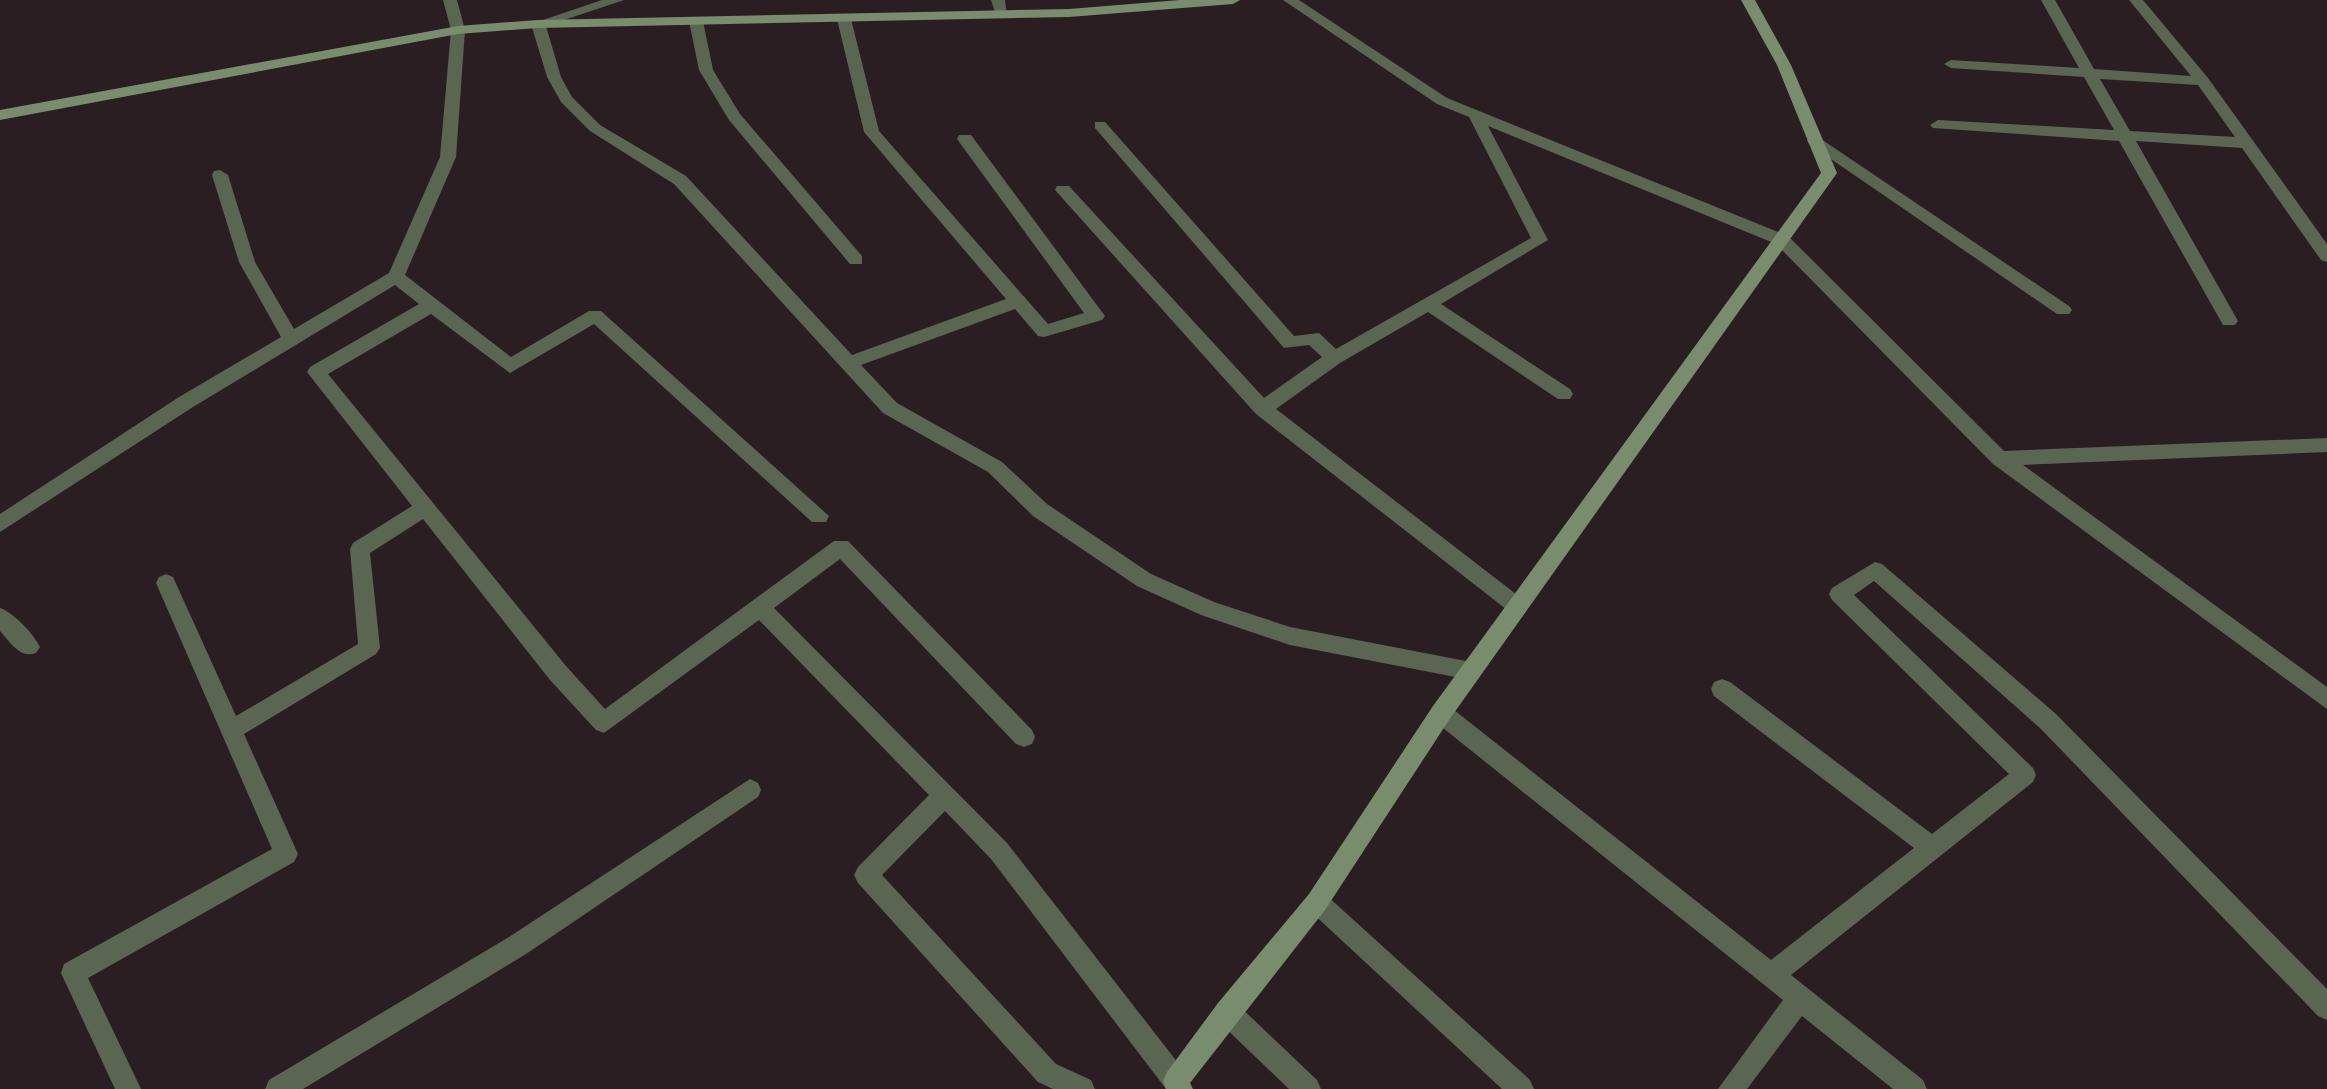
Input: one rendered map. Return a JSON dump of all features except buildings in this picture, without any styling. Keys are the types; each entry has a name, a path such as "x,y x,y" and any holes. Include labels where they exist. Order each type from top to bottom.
{"street":[{"path":"0,524 186,402 396,277 448,157 458,30 450,0"},
{"path":"538,24 617,0"},
{"path":"0,115 458,30 538,24 844,19 1000,7 1069,13 1233,0"},
{"path":"1290,0 1442,101 1782,240 2000,459 2327,699"},
{"path":"760,607 999,851 1178,1085 1227,1012 1317,902 1441,713 1829,173 1784,65 1748,0"},
{"path":"2048,0 2229,321"},
{"path":"2136,0 2203,81 2327,256"},
{"path":"844,19 872,132 1044,331 1096,316 965,139"},
{"path":"696,21 706,70 734,117 856,260"},
{"path":"538,24 554,77 566,99 595,128 680,180 890,408 995,467 1040,510 1144,580 1208,609 1290,636 1471,671"},
{"path":"1951,64 2203,81"},
{"path":"1263,409 1334,358 1540,240 1475,115"},
{"path":"1100,125 1290,343 1313,338 1334,358"},
{"path":"1938,125 2247,143"},
{"path":"1815,140 2063,310"},
{"path":"220,175 247,262 291,339"},
{"path":"1063,190 1263,409 1518,607"},
{"path":"396,277 510,366 595,315 819,516"},
{"path":"848,363 1018,301"},
{"path":"1428,304 1564,394"},
{"path":"432,305 316,372 558,673 604,723 841,547 1024,737"},
{"path":"2000,459 2327,445"},
{"path":"231,730 369,648 360,549 425,508"},
{"path":"1770,976 2025,775 1839,594 1875,570 2048,721 2327,1007"},
{"path":"128,1089 73,973 286,854 166,583"},
{"path":"0,617 29,647"},
{"path":"1722,689 1932,848"},
{"path":"1441,713 1914,1089"},
{"path":"278,1089 410,1015 543,931 750,790"},
{"path":"945,795 866,875 1047,1073 1082,1089"},
{"path":"1317,902 1521,1089"},
{"path":"1731,1089 1801,997"},
{"path":"1227,1012 1308,1089"}]}
